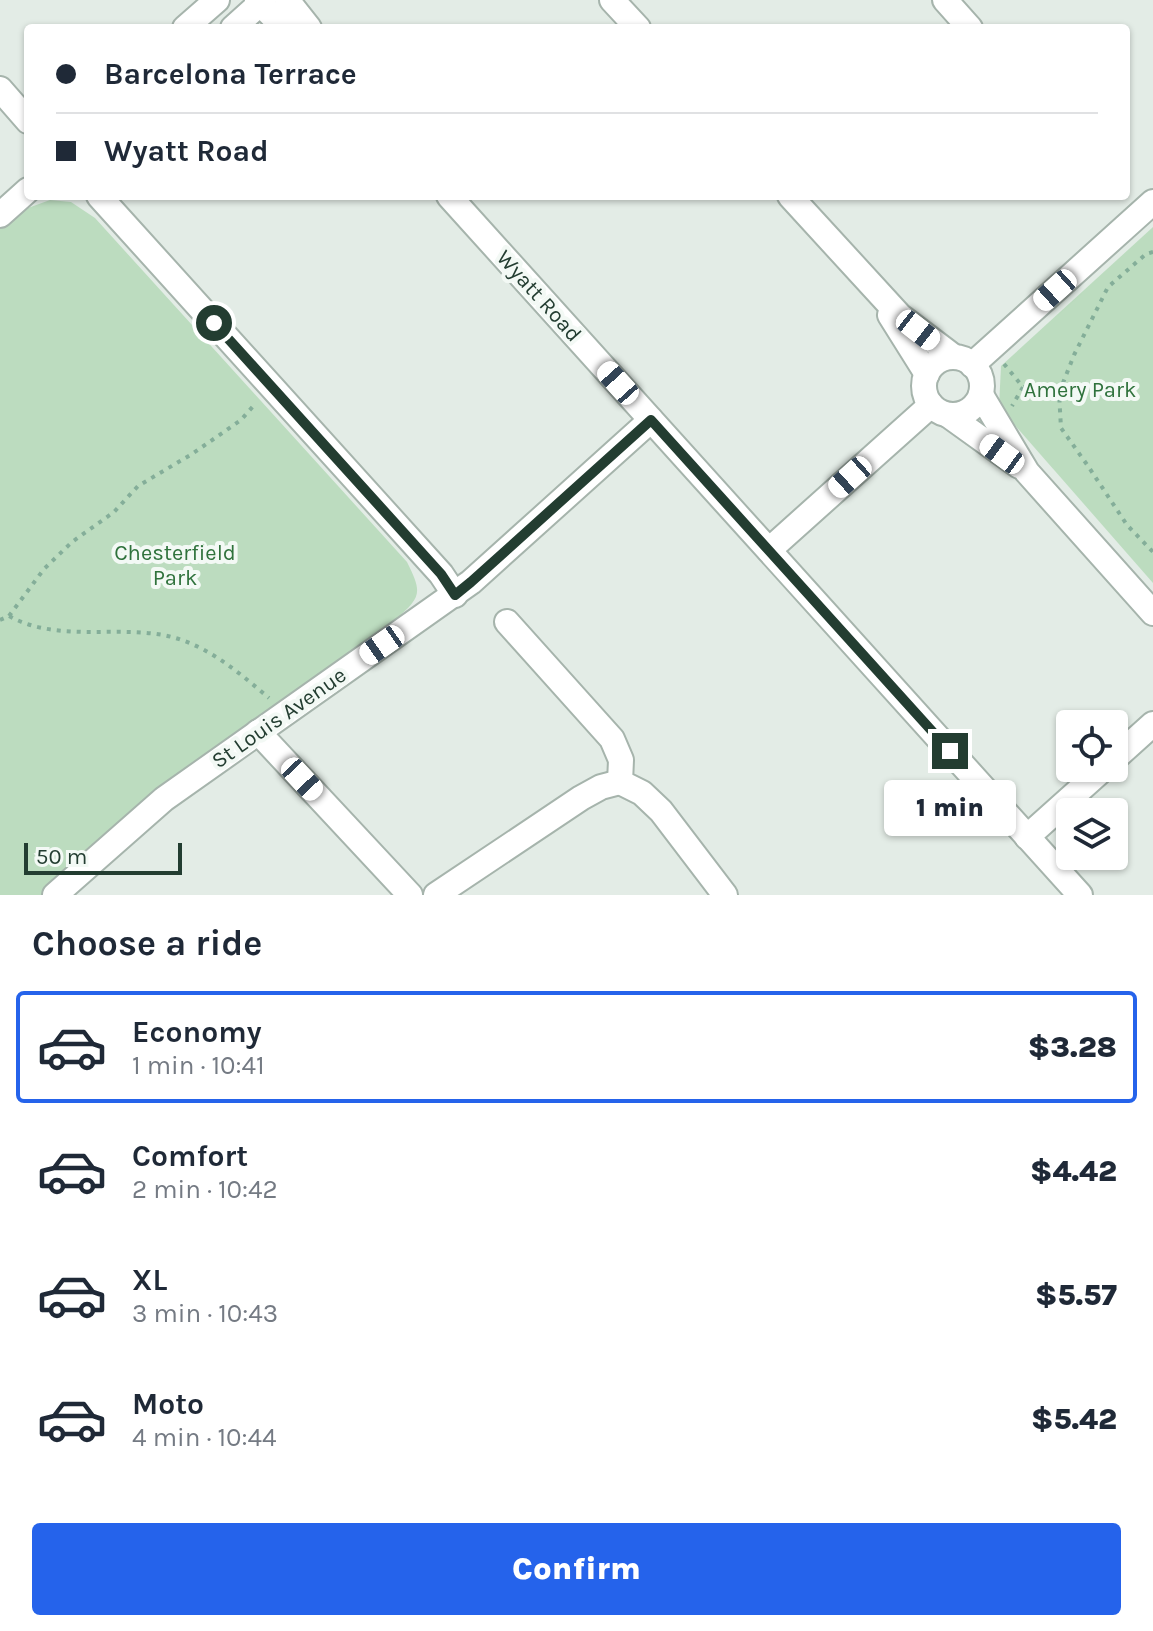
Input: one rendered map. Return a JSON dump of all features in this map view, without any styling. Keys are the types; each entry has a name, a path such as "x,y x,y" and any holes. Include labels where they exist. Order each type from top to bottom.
{"street":[{"path":"190,24 217,0"},
{"path":"287,0 306,24"},
{"path":"612,0 634,24"},
{"path":"945,0 966,24"},
{"path":"237,24 261,1 281,24"},
{"path":"0,89 24,116"},
{"path":"0,215 24,194"},
{"path":"103,200 441,574 455,595"},
{"name":"Wyatt Road","path":"453,200 1080,895"},
{"path":"794,200 900,316 963,361 981,378 981,395 1027,472 1153,613"},
{"path":"1027,472 940,410 924,390 927,374 938,362 963,361 1139,204"},
{"path":"877,292 927,374"},
{"path":"940,410 956,415 971,409 981,395"},
{"path":"769,550 940,410"},
{"name":"St Louis Avenue","path":"59,894 164,799 455,595 651,420"},
{"path":"507,622 612,739 621,760 620,782"},
{"path":"1128,746 1153,724"},
{"path":"258,732 410,895"},
{"path":"436,895 581,798 601,787 620,782 642,793 661,811 725,895"},
{"path":"1027,837 1088,782"}],"path":[{"path":"1153,252 1146,254 1108,287 1059,393 1061,428 1127,525 1153,552"},
{"path":"0,620 9,616 44,569 72,542 114,512 138,486 241,420 272,387"},
{"path":"1023,387 1059,393"},
{"path":"9,616 47,630 163,635 202,648 269,698"}],"green space":[{"name":"Chesterfield Park","path":"50,200 71,202 95,218 407,562 416,581 417,594 410,606 394,621 155,793 41,895 0,895 0,229 28,208"},
{"name":"Amery Park","path":"1153,227 1153,583 999,407 1001,366"}],"route":[{"path":"214,323 441,574 455,595 651,420 950,751"}]}
